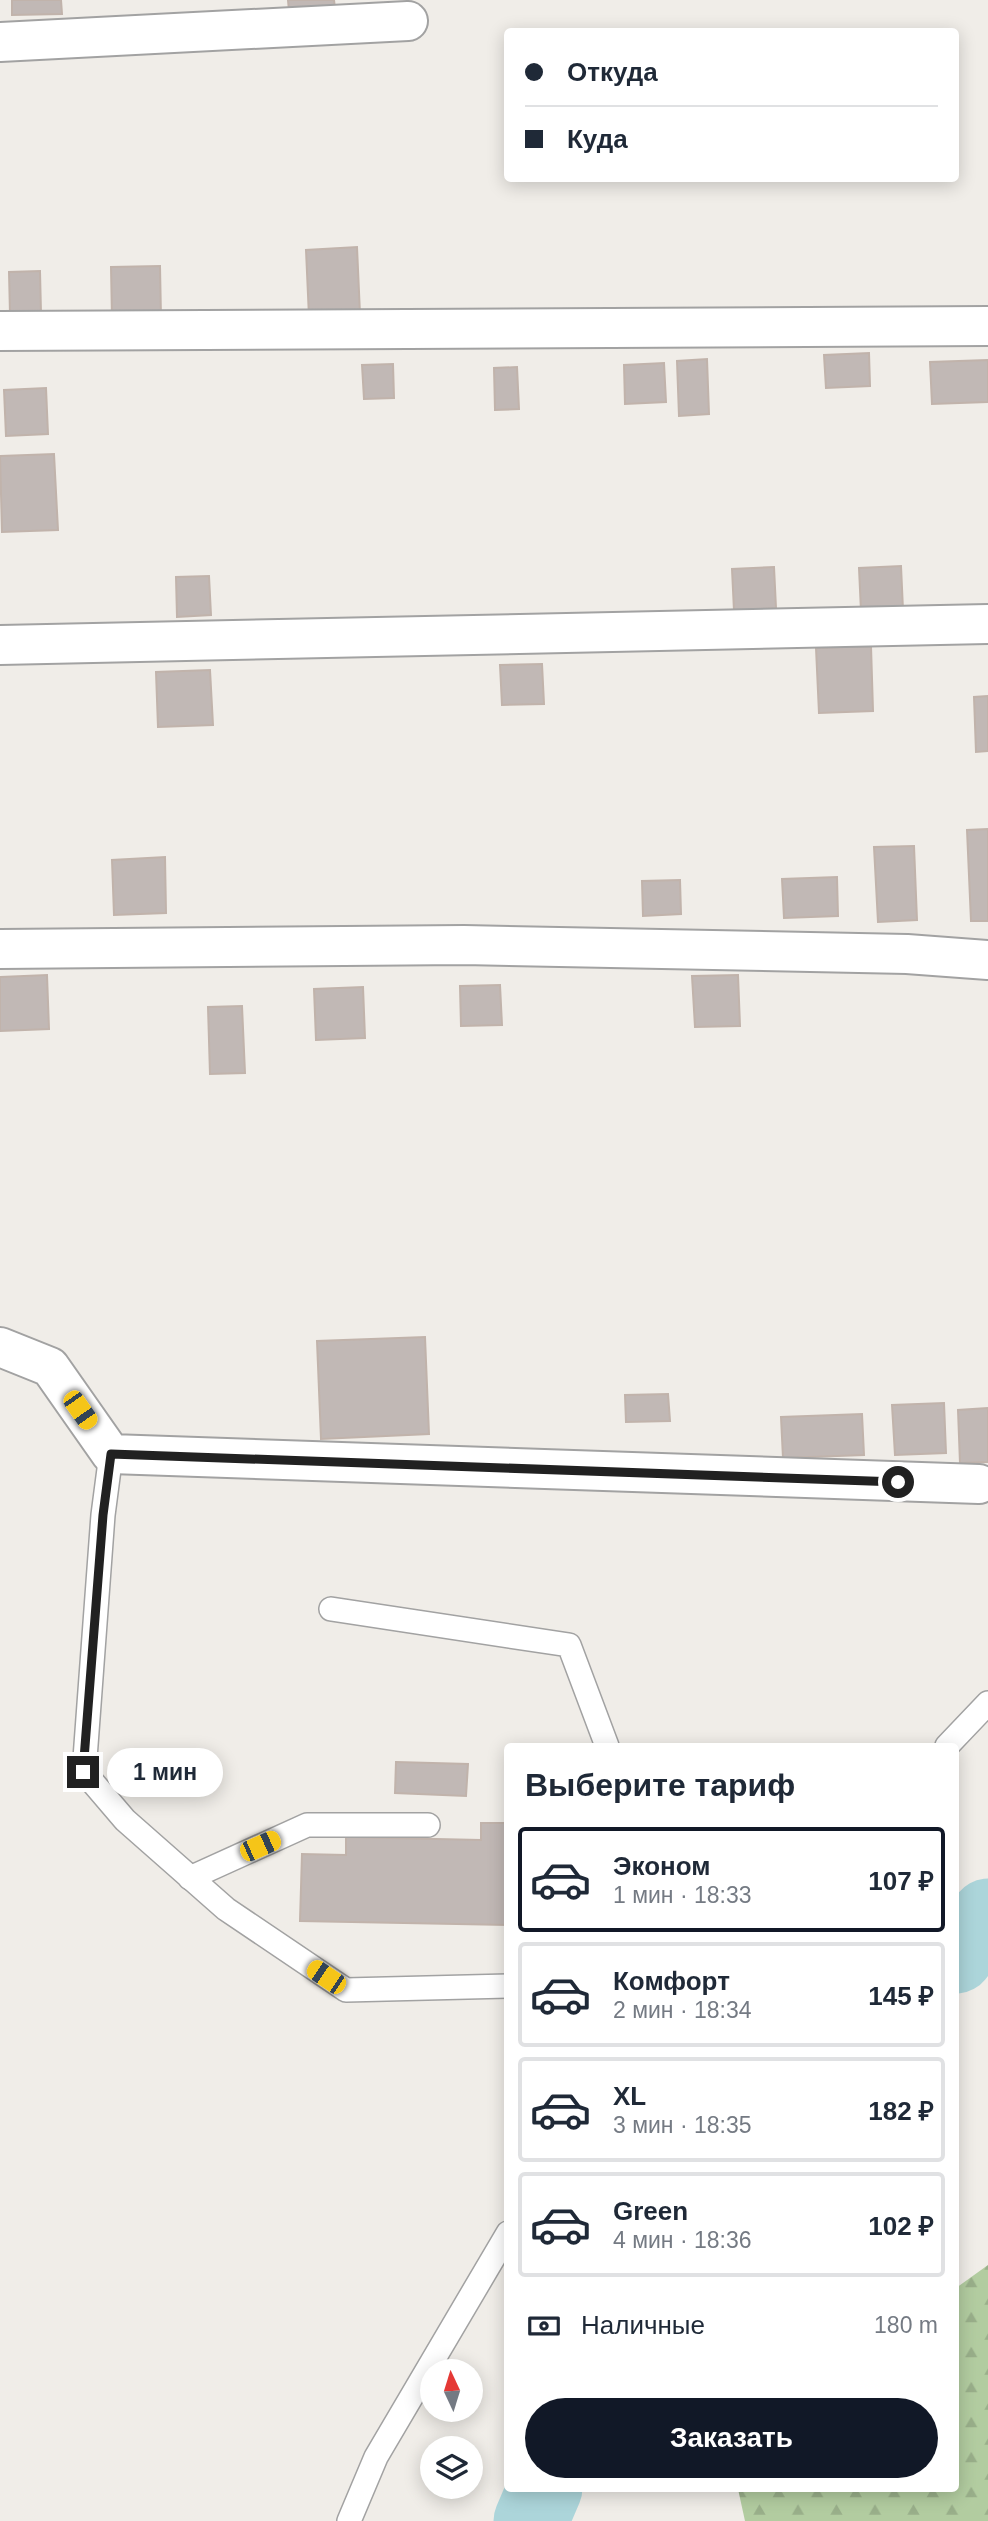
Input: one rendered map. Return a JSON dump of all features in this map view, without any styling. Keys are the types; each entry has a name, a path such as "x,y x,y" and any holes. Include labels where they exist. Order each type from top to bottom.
{"street":[{"path":"0,42 408,21"},
{"path":"0,331 988,326"},
{"path":"0,645 988,624"},
{"path":"0,949 464,945 907,954 988,960"},
{"path":"0,1347 50,1367 111,1454 979,1485"}],"lane":[{"path":"111,1454 103,1515 83,1772 125,1821 226,1909 346,1990 504,1986"},
{"path":"331,1609 569,1645 606,1743"},
{"path":"950,1743 988,1703"},
{"path":"190,1878 307,1825 428,1825"},
{"path":"349,2521 376,2457 504,2240"}],"green space":[{"path":"988,2265 988,2521 745,2521 739,2492 959,2492 959,2286"}],"building":[{"path":"12,0 61,0 62,14 12,15"},
{"path":"288,0 334,0 335,8 289,11"},
{"path":"357,247 360,314 309,317 306,250"},
{"path":"160,266 161,318 112,318 111,267"},
{"path":"40,271 41,313 10,314 9,272"},
{"path":"869,353 870,386 826,388 824,355"},
{"path":"707,359 709,414 679,416 677,361"},
{"path":"988,360 988,402 932,404 930,362"},
{"path":"664,363 666,402 625,404 624,365"},
{"path":"393,364 394,398 364,399 362,365"},
{"path":"517,367 519,409 495,410 494,368"},
{"path":"46,388 48,434 6,436 4,390"},
{"path":"54,454 58,530 2,532 0,456"},
{"path":"901,566 903,610 861,611 859,568"},
{"path":"774,567 776,608 734,611 732,569"},
{"path":"209,576 211,615 177,617 176,577"},
{"path":"871,646 873,711 819,713 816,648"},
{"path":"542,664 544,704 502,705 500,665"},
{"path":"210,670 213,725 158,727 156,672"},
{"path":"988,696 988,751 976,752 974,697"},
{"path":"988,829 988,921 971,921 967,830"},
{"path":"914,846 917,920 878,922 874,847"},
{"path":"165,857 166,913 114,915 112,860"},
{"path":"837,877 838,916 784,918 782,879"},
{"path":"680,880 681,914 643,916 642,881"},
{"path":"47,975 49,1029 0,1031 0,977"},
{"path":"738,975 740,1026 695,1027 692,976"},
{"path":"500,985 502,1025 461,1026 460,986"},
{"path":"363,987 365,1038 316,1040 314,989"},
{"path":"242,1006 245,1073 210,1074 208,1007"},
{"path":"425,1337 429,1434 321,1439 317,1341"},
{"path":"668,1394 670,1421 626,1422 625,1395"},
{"path":"944,1403 946,1453 895,1455 892,1405"},
{"path":"988,1408 988,1462 960,1463 958,1410"},
{"path":"862,1414 864,1455 783,1458 781,1417"},
{"path":"396,1762 468,1764 466,1796 395,1793"},
{"path":"481,1823 504,1823 504,1925 300,1921 302,1854 346,1855 346,1837 481,1840"}],"waterway":[{"path":"959,1952 988,1916"},
{"path":"531,2521 543,2492"}],"route":[{"path":"83,1772 103,1515 111,1454 898,1482"}]}
